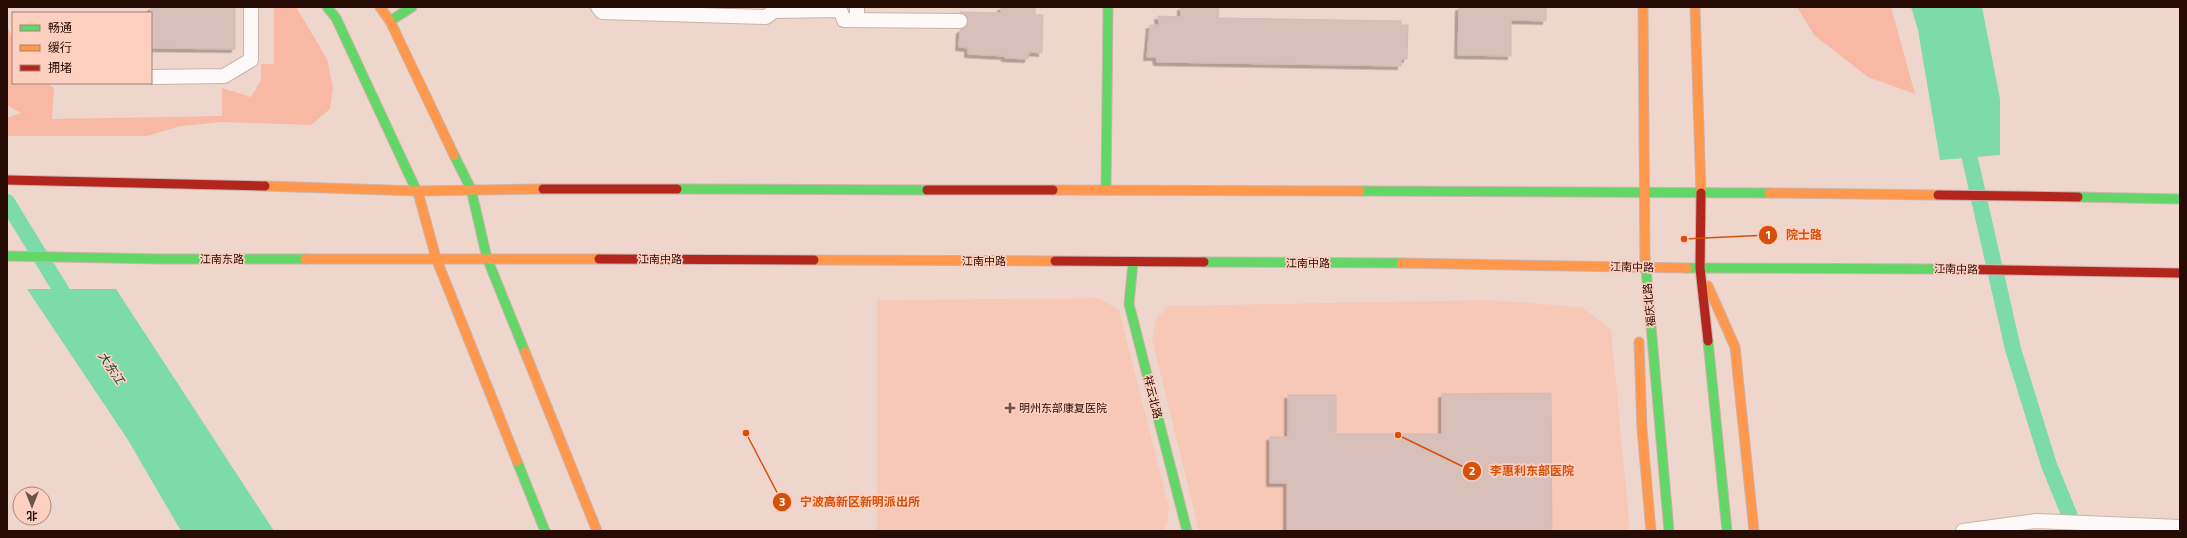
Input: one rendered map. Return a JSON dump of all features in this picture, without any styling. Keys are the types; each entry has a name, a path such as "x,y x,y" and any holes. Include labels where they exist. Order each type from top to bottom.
{"main road":[{"path":"327,7 336,18 418,191 436,258 545,531"},
{"path":"380,7 390,21 430,108 471,189 488,258 597,531"},
{"path":"390,21 412,7"},
{"path":"1106,190 1108,7"},
{"name":"福庆北路","path":"1643,7 1643,191 1645,268 1669,531"},
{"path":"1695,7 1701,192 1700,268 1727,531"},
{"path":"7,180 98,181 418,191 471,189 1643,191 2180,199"},
{"name":"江南东路","path":"7,256 161,259 436,258"},
{"name":"江南中路","path":"436,258 1503,264 1645,268 1932,269 2180,273"},
{"name":"祥云北路","path":"1133,262 1129,304 1187,531"},
{"path":"1641,321 1645,268"},
{"path":"1700,268 1735,347 1754,531"},
{"path":"1640,336 1642,428 1652,531"}],"street":[{"path":"152,77 224,76 251,60 251,7"},
{"path":"598,7 602,12 766,17 774,11 840,9 844,20 857,14 960,21"},
{"path":"1963,531 2036,521 2180,527"}],"shaded area":[{"path":"274,7 296,7 327,59 333,88 330,109 311,125 222,122 181,126 147,136 7,136 7,118 21,113 7,105 7,26 12,37 12,84 48,84 54,88 52,119 222,116 222,88 251,97 261,80 261,64 274,64"},
{"path":"1797,7 1891,7 1915,94 1868,77 1814,35"},
{"name":"明州东部康复医院","path":"1099,298 1119,310 1169,507 1167,525 1162,531 877,531 877,300"},
{"path":"1489,300 1582,307 1611,330 1630,531 1199,531 1152,339 1156,319 1169,306"}],"water":[{"path":"1911,7 1982,7 2000,99 2000,155 1940,160 1918,30"},
{"path":"27,289 116,289 274,531 181,531 128,440"}],"building":[{"path":"151,7 235,7 235,49 152,48"},
{"path":"1001,7 1035,7 1035,15 1043,15 1042,53 1029,52 1028,59 1005,58 1005,56 968,54 968,48 959,47 960,30 964,28 968,21 967,16 960,12 1001,13"},
{"path":"1181,7 1219,7 1218,18 1401,21 1401,25 1408,25 1407,59 1401,59 1401,66 1157,62 1156,57 1147,57 1150,25 1159,25 1158,16 1181,17"},
{"path":"1459,7 1546,7 1546,21 1511,20 1511,56 1458,55"},
{"path":"1551,393 1552,531 1287,531 1287,483 1270,483 1270,437 1288,437 1288,395 1336,395 1336,434 1442,434 1442,394"}],"waterway":[{"path":"1965,137 2013,349 2049,465 2076,531"},
{"name":"大东江","path":"7,202 72,308"}],"traffic: fast":[{"path":"327,7 336,18 419,196"},
{"path":"390,21 412,7"},
{"path":"1106,190 1108,7"},
{"path":"454,155 471,189 487,258 525,352"},
{"path":"677,189 927,190"},
{"path":"1360,191 1769,193"},
{"path":"2078,197 2180,199"},
{"path":"7,256 161,259 305,259"},
{"path":"1645,258 1669,531"},
{"path":"1133,262 1129,304 1187,531"},
{"path":"1204,262 1401,263"},
{"path":"1687,268 1941,269"},
{"path":"1708,341 1727,531"},
{"path":"517,461 545,531"}],"traffic: slow":[{"path":"380,7 390,21 454,155"},
{"path":"1643,7 1645,258"},
{"path":"1695,7 1701,193"},
{"path":"265,186 418,191 543,189"},
{"path":"1053,190 1360,191"},
{"path":"1769,193 1938,195"},
{"path":"419,196 436,258 517,461"},
{"path":"305,259 599,259"},
{"path":"814,260 1055,261"},
{"path":"1401,263 1687,268"},
{"path":"1708,286 1735,347 1754,531"},
{"path":"1639,342 1642,429 1651,531"},
{"path":"525,352 597,531"}],"traffic: jam":[{"path":"7,180 265,186"},
{"path":"543,189 677,189"},
{"path":"927,190 1053,190"},
{"path":"1701,193 1700,268 1708,341"},
{"path":"1938,195 2078,197"},
{"path":"599,259 814,260"},
{"path":"1055,261 1204,262"},
{"path":"1941,269 2180,273"}],"place":[{"name":"院士路","path":"1684,239"},
{"name":"明州东部康复医院","path":"1010,408"},
{"name":"宁波高新区新明派出所","path":"746,433"},
{"name":"李惠利东部医院","path":"1398,435"}]}
